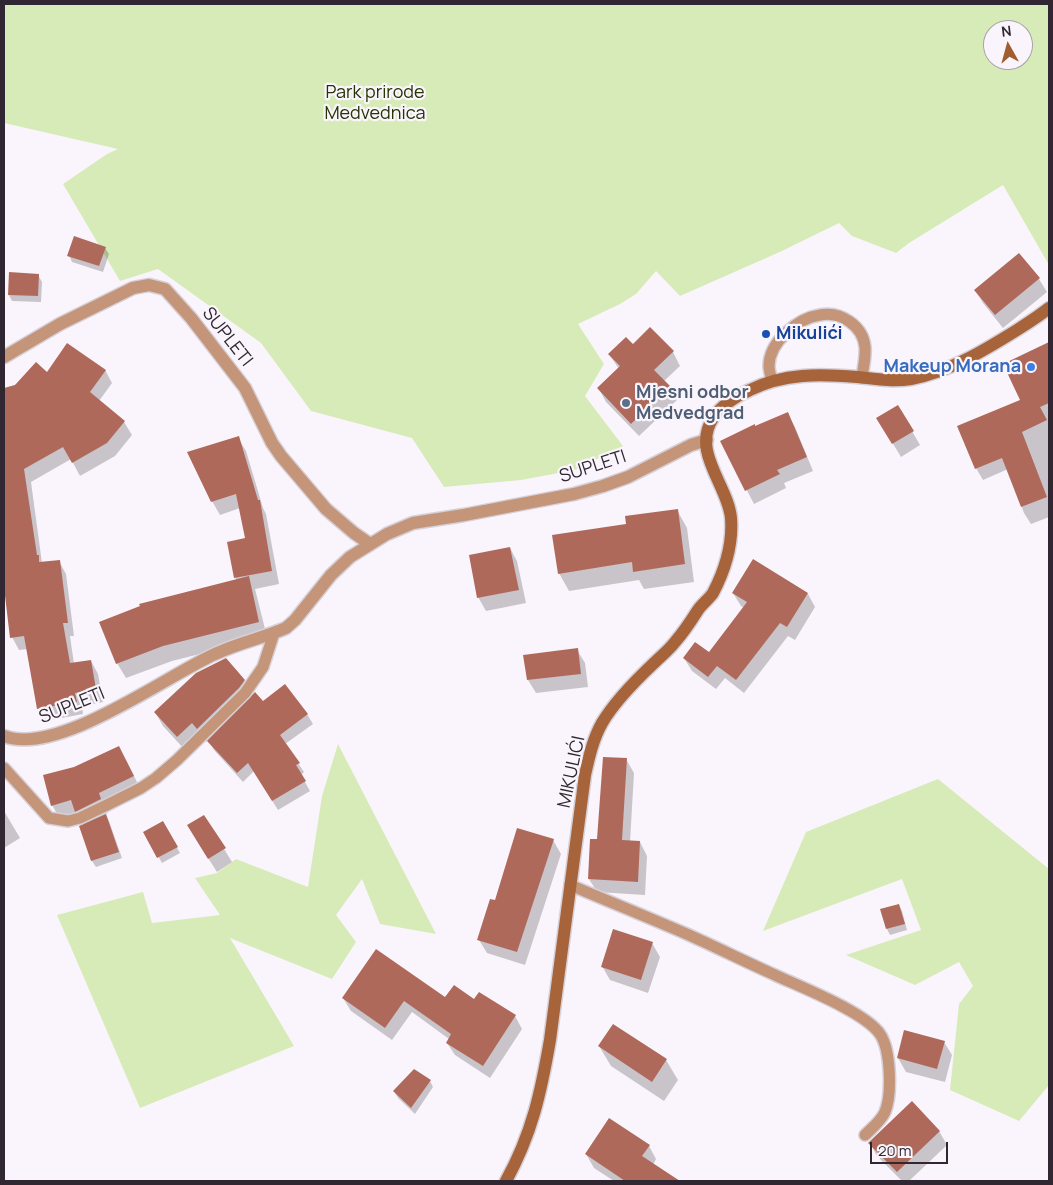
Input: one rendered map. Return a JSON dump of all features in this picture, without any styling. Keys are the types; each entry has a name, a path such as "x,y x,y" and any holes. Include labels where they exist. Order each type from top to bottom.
{"street":[{"name":"SUPLETI","path":"4,357 60,324 133,288 149,285 165,289 191,318 244,388 272,443 281,456 326,509 370,544"},
{"name":"MIKULIĆI","path":"506,1181 527,1136 542,1088 585,774 595,738 602,722 628,689 675,643 702,604 712,595 725,564 730,540 731,516 725,495 713,472 708,457 708,430 713,419 719,411 740,394 772,381 811,375 909,379 940,370 989,347 1049,308"},
{"name":"SUPLETI","path":"4,736 24,740 60,733 111,711 214,654 286,628 295,620 330,575 350,557 387,534 413,523 574,494 603,486 707,440"}],"lane":[{"path":"772,381 769,366 776,344 790,329 808,318 821,314 847,319 856,326 865,346 862,378"},
{"path":"4,768 49,818 68,821 80,818 109,804 156,778 177,760 245,692 263,666 274,633"},
{"path":"570,885 723,950 817,994 846,1008 880,1033 888,1057 889,1095 885,1113 865,1135"}],"green space":[{"name":"Park prirode Medvednica","path":"4,4 1049,4 1049,265 1003,185 896,253 852,236 839,223 782,251 680,296 656,271 636,294 620,304 578,324 604,364 585,396 623,446 575,470 521,480 444,487 412,438 311,411 261,343 158,269 120,281 63,184 107,154 118,149 4,123"},
{"path":"338,744 436,934 380,924 362,879 336,915 356,942 332,979 230,938 294,1046 140,1108 57,915 143,892 152,923 220,915 195,878 217,873 236,859 308,887 322,796"},
{"path":"938,779 1049,869 1049,1085 1019,1121 950,1090 959,1004 973,986 959,962 915,985 846,955 921,930 902,879 763,931 806,832"}],"building":[{"path":"74,236 106,247 99,266 67,256"},
{"path":"1019,253 1040,278 995,315 974,290"},
{"path":"9,272 39,274 38,296 8,295"},
{"path":"650,327 674,351 654,370 670,386 631,424 597,388 620,366 608,354 626,337 633,344"},
{"path":"1049,342 1049,403 1040,407 1047,420 1022,432 1047,497 1021,507 1002,458 975,469 957,426 1020,400 1003,364"},
{"path":"67,343 106,370 90,392 125,421 107,443 72,463 63,447 24,469 39,562 60,560 68,623 63,623 70,663 91,660 96,689 75,693 77,702 37,709 24,636 10,638 4,587 4,388 15,385 36,362 47,372"},
{"path":"898,405 914,431 892,444 876,418"},
{"path":"788,412 807,457 777,470 780,474 745,491 720,441 755,424 755,426"},
{"path":"239,436 258,500 260,500 272,571 234,578 227,542 245,538 236,494 211,502 187,452"},
{"path":"678,509 685,564 633,572 632,562 558,574 552,535 626,524 625,516"},
{"path":"510,547 519,590 477,598 469,555"},
{"path":"753,559 808,593 787,627 780,623 736,680 717,666 708,677 683,658 695,642 709,652 747,602 732,593"},
{"path":"249,576 259,622 163,646 116,664 99,622 140,606 139,604"},
{"path":"578,648 581,674 527,680 523,655"},
{"path":"226,658 245,680 197,729 192,723 177,737 154,712 196,673"},
{"path":"285,684 308,714 280,735 300,763 296,765 306,781 272,801 248,763 237,773 207,741 255,692 263,701"},
{"path":"119,746 134,776 99,793 101,799 75,812 71,800 51,806 43,775 74,767"},
{"path":"603,757 627,758 622,840 640,841 638,882 588,879 590,839 597,839"},
{"path":"106,814 119,852 91,861 79,826"},
{"path":"204,815 226,848 208,859 187,825"},
{"path":"163,821 178,847 157,858 143,832"},
{"path":"517,828 554,839 517,952 477,940 490,899 495,900"},
{"path":"899,904 905,924 886,929 880,909"},
{"path":"613,929 653,942 641,980 601,967"},
{"path":"376,949 445,997 454,985 474,999 479,992 516,1015 483,1066 446,1043 451,1034 404,1001 385,1028 342,998"},
{"path":"613,1024 667,1059 652,1082 598,1046"},
{"path":"904,1030 945,1041 937,1069 897,1058"},
{"path":"414,1069 431,1080 411,1108 393,1091"},
{"path":"912,1101 940,1131 897,1172 868,1143"},
{"path":"609,1118 650,1145 642,1156 680,1181 625,1181 585,1154"}],"place":[{"name":"Mikulići","path":"766,334"},
{"name":"Makeup Morana","path":"1031,367"},
{"name":"Mjesni odbor Medvedgrad","path":"626,403"}]}
